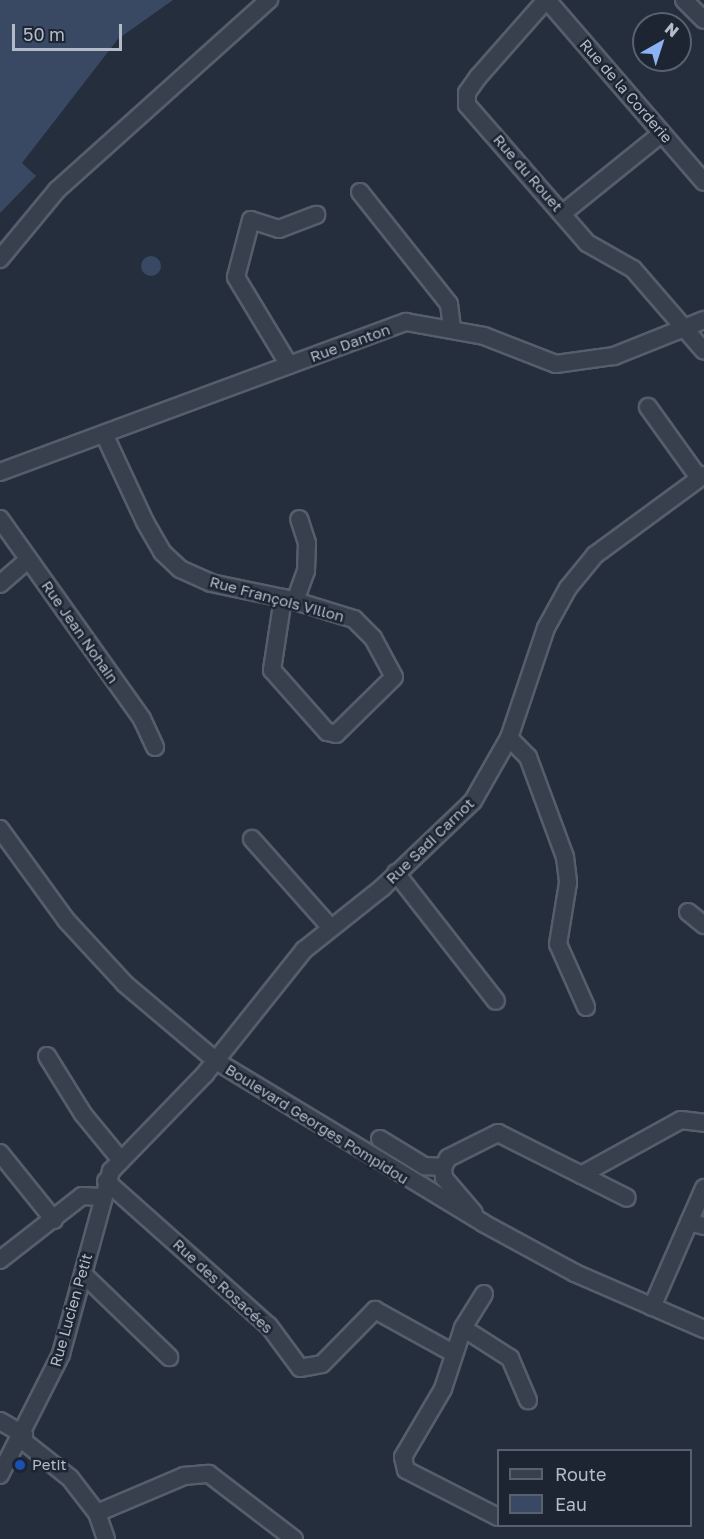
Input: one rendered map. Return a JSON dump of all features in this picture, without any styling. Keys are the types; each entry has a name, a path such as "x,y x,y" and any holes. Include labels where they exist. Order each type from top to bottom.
{"street":[{"path":"0,259 57,190 269,0"},
{"name":"Rue de la Corderie","path":"547,0 704,182"},
{"name":"Rue du Rouet","path":"547,0 478,77 467,93 468,105 587,243 633,269 704,351"},
{"path":"684,0 704,20"},
{"path":"563,213 662,133"},
{"path":"360,192 449,304 452,327"},
{"path":"289,365 236,277 251,220 279,229 316,215"},
{"name":"Rue Danton","path":"0,472 406,322 452,327 556,364 614,356 686,330 704,320"},
{"path":"648,406 701,476"},
{"name":"Rue François Villon","path":"104,434 156,542 180,569 211,583 289,599 354,619 372,638 394,677 336,734 327,732 272,670 289,599"},
{"name":"Rue Sadi Carnot","path":"104,1189 120,1159 216,1061 293,963 330,927 396,873 473,801 509,738 546,627 568,588 596,555 701,476"},
{"name":"Rue Jean Nohain","path":"0,519 142,719 155,747"},
{"path":"289,599 306,571 307,543 299,519"},
{"path":"0,584 28,560"},
{"path":"509,738 528,757 565,857 568,883 558,944 586,1007"},
{"name":"Boulevard Georges Pompidou","path":"0,829 66,920 125,984 216,1061 483,1223 652,1307 704,1329"},
{"path":"252,839 330,927"},
{"path":"396,873 496,1001"},
{"path":"688,912 704,925"},
{"path":"47,1056 82,1114 120,1159"},
{"path":"581,1175 681,1120 704,1123"},
{"path":"483,1223 444,1178 442,1167 448,1158 498,1133 627,1198"},
{"path":"380,1139 424,1166 442,1167"},
{"path":"0,1153 54,1220"},
{"path":"652,1307 697,1224 704,1188"},
{"path":"0,1260 82,1196 104,1189"},
{"name":"Rue Lucien Petit","path":"0,1475 23,1437 61,1354 104,1189"},
{"name":"Rue des Rosacées","path":"104,1189 269,1326 300,1368 322,1364 375,1310 453,1353"},
{"path":"83,1274 169,1357"},
{"path":"484,1294 463,1328 443,1389 402,1457 406,1470 497,1516"},
{"path":"463,1328 510,1358 528,1400"},
{"path":"0,1421 55,1463 97,1513 106,1539"},
{"path":"97,1513 184,1476 209,1474 294,1539"}],"water":[{"path":"0,0 173,0 118,39 22,163 36,176 0,213"},
{"path":"147,256 155,256 161,262 161,270 155,276 147,276 141,270 141,262"}],"place":[{"name":"Petit","path":"20,1465"}]}
